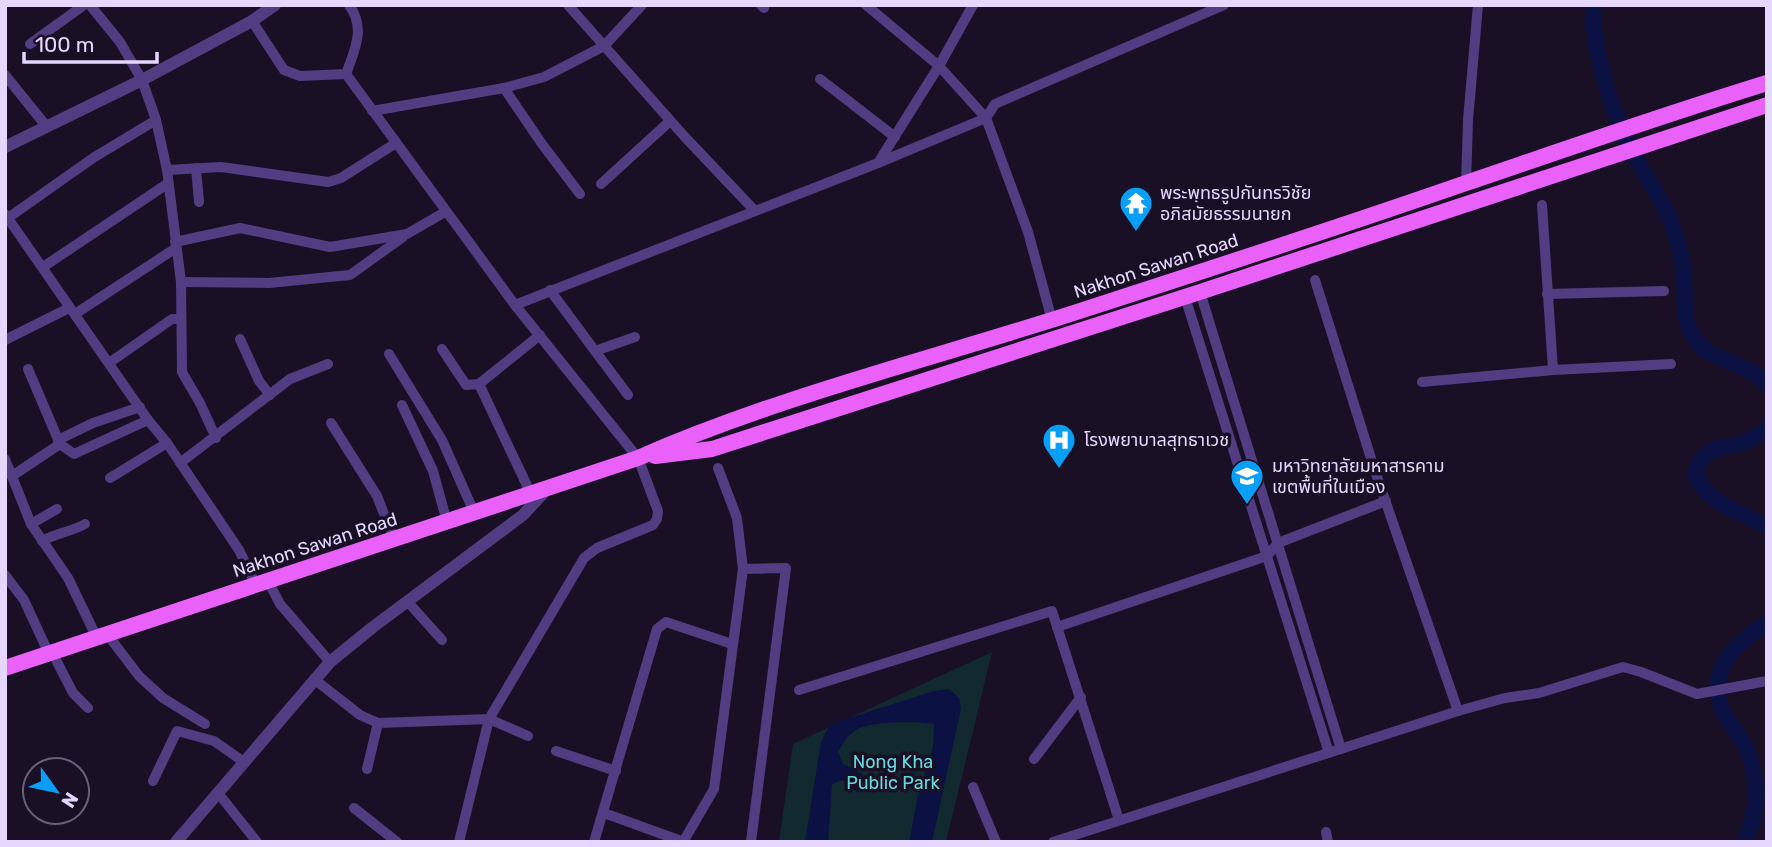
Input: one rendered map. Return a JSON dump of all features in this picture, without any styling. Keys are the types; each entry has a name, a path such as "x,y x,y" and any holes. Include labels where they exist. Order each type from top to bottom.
{"main road":[{"name":"Nakhon Sawan Road","path":"5,668 638,458 695,433 794,399 1052,320 1767,83"},
{"name":"Nakhon Sawan Road","path":"638,458 701,452 1193,295 1767,105"},
{"path":"1397,206 1403,225"},
{"path":"695,433 701,452"}],"street":[{"path":"30,44 83,5"},
{"path":"90,5 120,42 142,80 156,120 167,170 181,282 182,372 216,438"},
{"path":"5,147 142,80 252,21 275,5"},
{"path":"346,74 359,37 356,15 349,5"},
{"path":"568,5 670,121 755,211"},
{"path":"372,111 504,88 544,77 604,46 642,5"},
{"path":"866,5 939,66 986,118 1028,232 1052,320"},
{"path":"878,163 939,66 973,5"},
{"path":"515,305 986,118 995,104 1198,10 1224,5"},
{"path":"1466,184 1468,120 1478,5"},
{"path":"252,21 284,70 300,76 346,74"},
{"path":"346,74 515,305 638,458 658,511 653,524 597,548 584,558 489,719 459,842"},
{"path":"5,75 47,127"},
{"path":"821,79 895,137"},
{"path":"504,88 541,144 580,194"},
{"path":"156,120 7,216 262,583 330,662"},
{"path":"601,184 670,121"},
{"path":"167,170 221,167 328,182 341,178 396,143"},
{"path":"196,168 199,202"},
{"path":"43,267 167,184"},
{"path":"1542,205 1553,370"},
{"path":"181,282 270,283 350,275 407,234 445,212"},
{"path":"5,340 72,311 176,245 240,228 330,247 407,234"},
{"path":"1315,280 1386,501 1458,710"},
{"path":"550,290 628,395"},
{"path":"1547,294 1664,291"},
{"path":"1193,295 1246,439 1341,749"},
{"path":"1193,295 1216,395 1329,753"},
{"path":"109,363 172,320 181,319"},
{"path":"442,349 466,385 479,384 540,335"},
{"path":"595,351 635,337"},
{"path":"240,339 259,381 270,395"},
{"path":"389,354 442,440 474,512"},
{"path":"180,463 290,379 328,363"},
{"path":"1422,382 1553,370 1671,364"},
{"path":"28,369 59,442 74,454 148,420"},
{"path":"479,384 531,494"},
{"path":"1216,395 1230,390"},
{"path":"402,405 433,471 447,522"},
{"path":"12,476 59,442 93,423 140,407"},
{"path":"331,423 377,496 394,539"},
{"path":"1231,444 1246,439"},
{"path":"110,478 167,443"},
{"path":"5,459 31,524 68,578 102,636 163,698 205,724"},
{"path":"604,813 683,842 714,789 743,569 737,518 718,468"},
{"path":"1245,488 1259,484"},
{"path":"176,842 330,662 523,515 548,488"},
{"path":"1057,627 1267,556 1278,543 1386,501"},
{"path":"31,524 57,509"},
{"path":"42,541 56,533 74,530 85,524"},
{"path":"743,569 786,568 751,842"},
{"path":"5,575 24,600 73,692 88,708"},
{"path":"1281,599 1294,595"},
{"path":"407,601 442,640"},
{"path":"799,690 1052,611 1119,820"},
{"path":"594,842 657,629 666,622 732,645"},
{"path":"1292,634 1305,630"},
{"path":"1053,842 1458,710 1539,693 1623,667 1641,671 1698,694 1767,681"},
{"path":"1307,681 1319,677"},
{"path":"314,680 360,715 378,723 489,719 528,736"},
{"path":"1034,759 1081,697"},
{"path":"367,769 378,723"},
{"path":"153,781 177,731 215,741 244,762"},
{"path":"556,751 616,771"},
{"path":"973,787 996,842"},
{"path":"218,793 257,842"},
{"path":"354,808 397,842"}],"green space":[{"name":"Nong Kha Public Park","path":"992,652 946,842 779,842 793,744"}],"shaded area":[{"path":"949,689 959,698 961,709 932,842 909,842 918,796 933,747 934,724 906,722 862,727 848,737 838,752 843,764 868,777 858,793 843,780 832,784 828,842 805,842 821,742 830,724 934,691"}],"waterway":[{"path":"1593,5 1601,65 1620,126 1666,210 1677,238 1689,329 1700,345 1709,352 1750,371 1767,385"},
{"path":"1767,429 1748,441 1709,452 1703,457 1695,474 1716,500 1767,526"},
{"path":"1744,842 1753,818 1755,779 1743,742 1725,715 1719,700 1718,686 1720,673 1733,651 1767,623"}],"place":[{"name":"พระพุทธรูปกันทรวิชัย อภิสมัยธรรมนายก","path":"1136,233"},
{"name":"โรงพยาบาลสุทธาเวช","path":"1059,470"},
{"name":"มหาวิทยาลัยมหาสารคาม เขตพื้นที่ในเมือง","path":"1247,506"}]}
